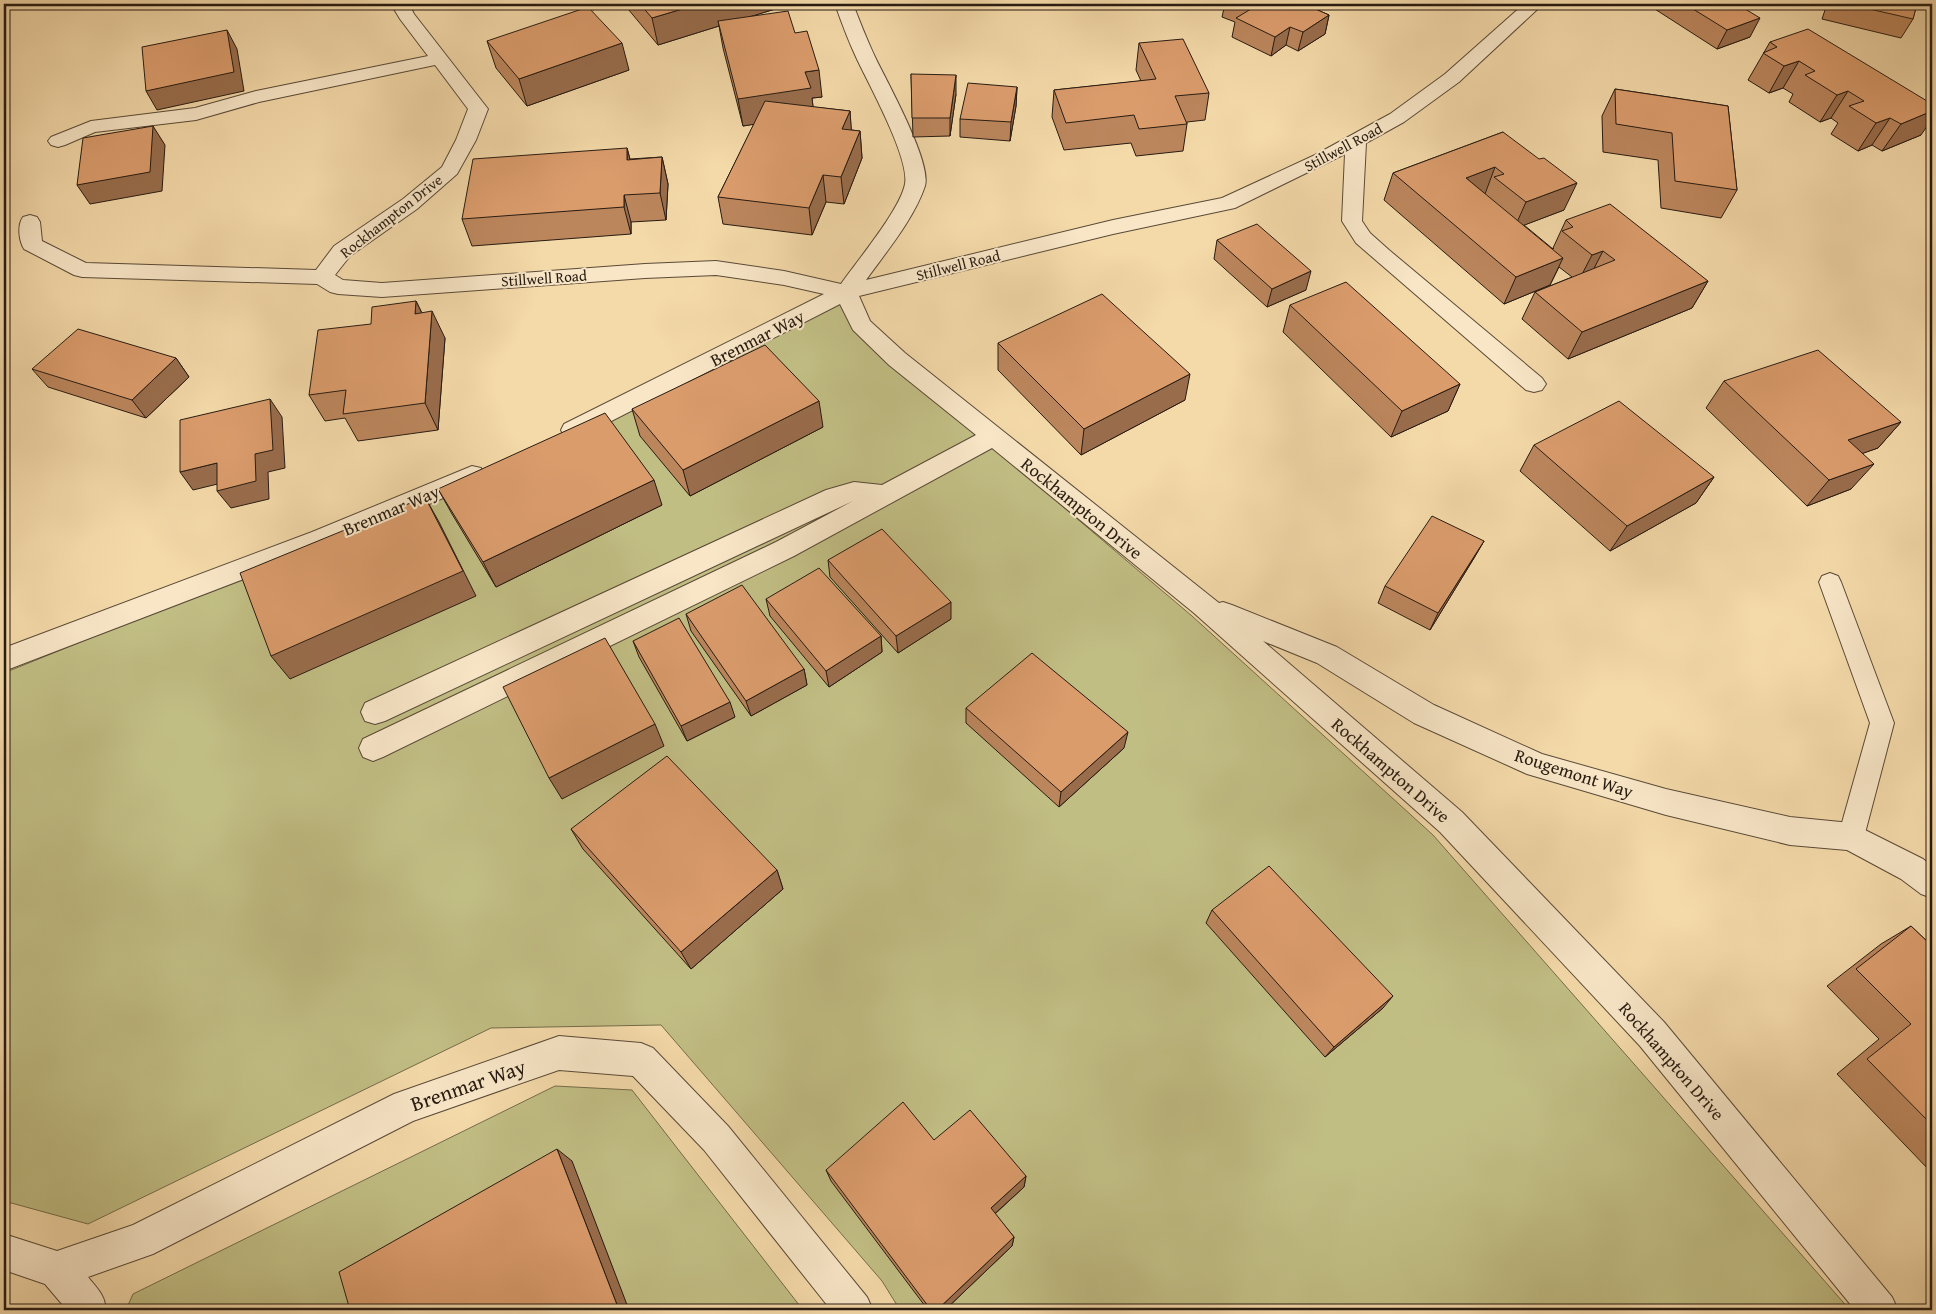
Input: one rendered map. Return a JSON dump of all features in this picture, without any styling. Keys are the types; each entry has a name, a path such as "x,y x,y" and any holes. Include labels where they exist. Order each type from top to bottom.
{"street":[{"name":"Rockhampton Drive","path":"322,277 342,251 410,204 450,170 466,140 478,109 439,60 400,4"},
{"path":"844,4 865,56 890,106 915,168 915,185 904,208 884,240 846,292"},
{"name":"Stillwell Road","path":"322,277 338,287 382,290 646,271 716,268 784,278 846,292 1113,227 1228,203 1322,160 1397,118 1452,78 1534,4"},
{"path":"58,141 91,128 196,114 256,98 439,60"},
{"path":"1356,140 1352,221 1355,228 1381,255 1534,384"},
{"path":"30,222 32,244 82,270 322,277"},
{"name":"Rockhampton Drive","path":"846,292 861,326 897,359 1203,604 1451,822 1652,1034 1879,1310"},
{"name":"Brenmar Way","path":"550,441 846,292"},
{"path":"373,748 785,549 993,437"},
{"name":"Brenmar Way","path":"4,660 321,539 496,465"},
{"path":"375,712 835,497 854,491 884,495"},
{"name":"Rougemont Way","path":"1203,604 1327,655 1424,714 1537,765 1666,802 1790,831 1852,837 1912,869 1932,884"},
{"name":"Brenmar Way","path":"57,1269 140,1241 406,1106 559,1053 641,1060 716,1138 854,1310"},
{"path":"4,1252 57,1269 87,1306 86,1310"}],"lane":[{"path":"1830,582 1882,724 1852,837"}],"shaded area":[{"path":"841,303 853,329 1192,616 1433,835 1850,1310 900,1310 882,1281 661,1025 491,1028 88,1224 4,1201 4,673 551,451"},
{"path":"555,1086 632,1090 803,1310 126,1310 133,1294"}],"building":[{"path":"640,4 699,4 652,18"},
{"path":"1238,4 1304,4 1329,15 1303,32 1290,27 1275,37 1236,18 1251,9"},
{"path":"1685,4 1737,4 1760,18 1727,30"},
{"path":"1848,4 1917,4 1913,19"},
{"path":"588,7 622,43 519,79 487,41"},
{"path":"788,11 795,33 807,31 819,70 805,72 811,88 738,99 718,21"},
{"path":"1808,29 1932,104 1932,111 1901,124 1890,118 1876,123 1849,106 1864,101 1848,91 1837,95 1805,75 1815,71 1799,61 1784,66 1763,53 1777,47 1770,42"},
{"path":"227,30 234,72 146,91 142,47"},
{"path":"1183,39 1209,93 1175,96 1187,124 1139,129 1134,115 1066,123 1054,90 1156,79 1139,43"},
{"path":"911,74 956,75 950,118 912,118"},
{"path":"968,83 1017,87 1011,122 960,119"},
{"path":"1615,89 1728,106 1737,190 1675,181 1672,133 1616,124"},
{"path":"765,101 850,111 842,129 860,131 841,177 823,175 809,208 718,197"},
{"path":"153,126 150,172 77,185 83,138"},
{"path":"1503,132 1539,159 1544,158 1577,183 1526,202 1494,177 1504,174 1495,167 1466,178 1563,258 1516,277 1393,173"},
{"path":"627,148 627,160 662,157 660,193 624,195 624,207 462,219 473,159"},
{"path":"1610,204 1708,281 1582,332 1535,292 1615,260 1603,251 1592,255 1562,231 1573,227 1566,220"},
{"path":"1257,224 1311,271 1272,289 1217,240"},
{"path":"1346,282 1460,384 1402,411 1290,305"},
{"path":"1102,294 1190,374 1084,429 998,343"},
{"path":"416,301 415,314 432,311 425,403 343,414 346,390 309,395 318,330 371,324 372,307"},
{"path":"78,329 176,358 132,400 32,369"},
{"path":"765,345 819,401 683,470 632,409"},
{"path":"1818,350 1901,422 1848,440 1874,464 1829,480 1724,381"},
{"path":"270,399 273,450 255,454 256,481 217,491 217,463 180,472 180,420"},
{"path":"1619,401 1714,477 1627,526 1534,445"},
{"path":"605,413 654,480 483,562 438,489"},
{"path":"425,497 463,571 271,656 240,573"},
{"path":"1432,516 1484,541 1438,613 1385,586"},
{"path":"882,529 951,602 896,636 828,560"},
{"path":"819,568 881,636 826,671 766,599"},
{"path":"742,585 804,669 746,701 686,614"},
{"path":"679,618 730,702 681,726 633,641"},
{"path":"605,638 655,724 549,778 503,687"},
{"path":"1032,653 1128,732 1061,792 966,708"},
{"path":"667,756 777,870 681,952 571,829"},
{"path":"1269,866 1393,996 1334,1047 1212,910"},
{"path":"1911,926 1932,946 1932,1125 1867,1059 1911,1024 1856,969"},
{"path":"903,1102 934,1140 970,1110 1026,1176 991,1208 1014,1237 937,1310 931,1310 826,1170"},
{"path":"557,1149 619,1310 350,1310 339,1272"}]}
